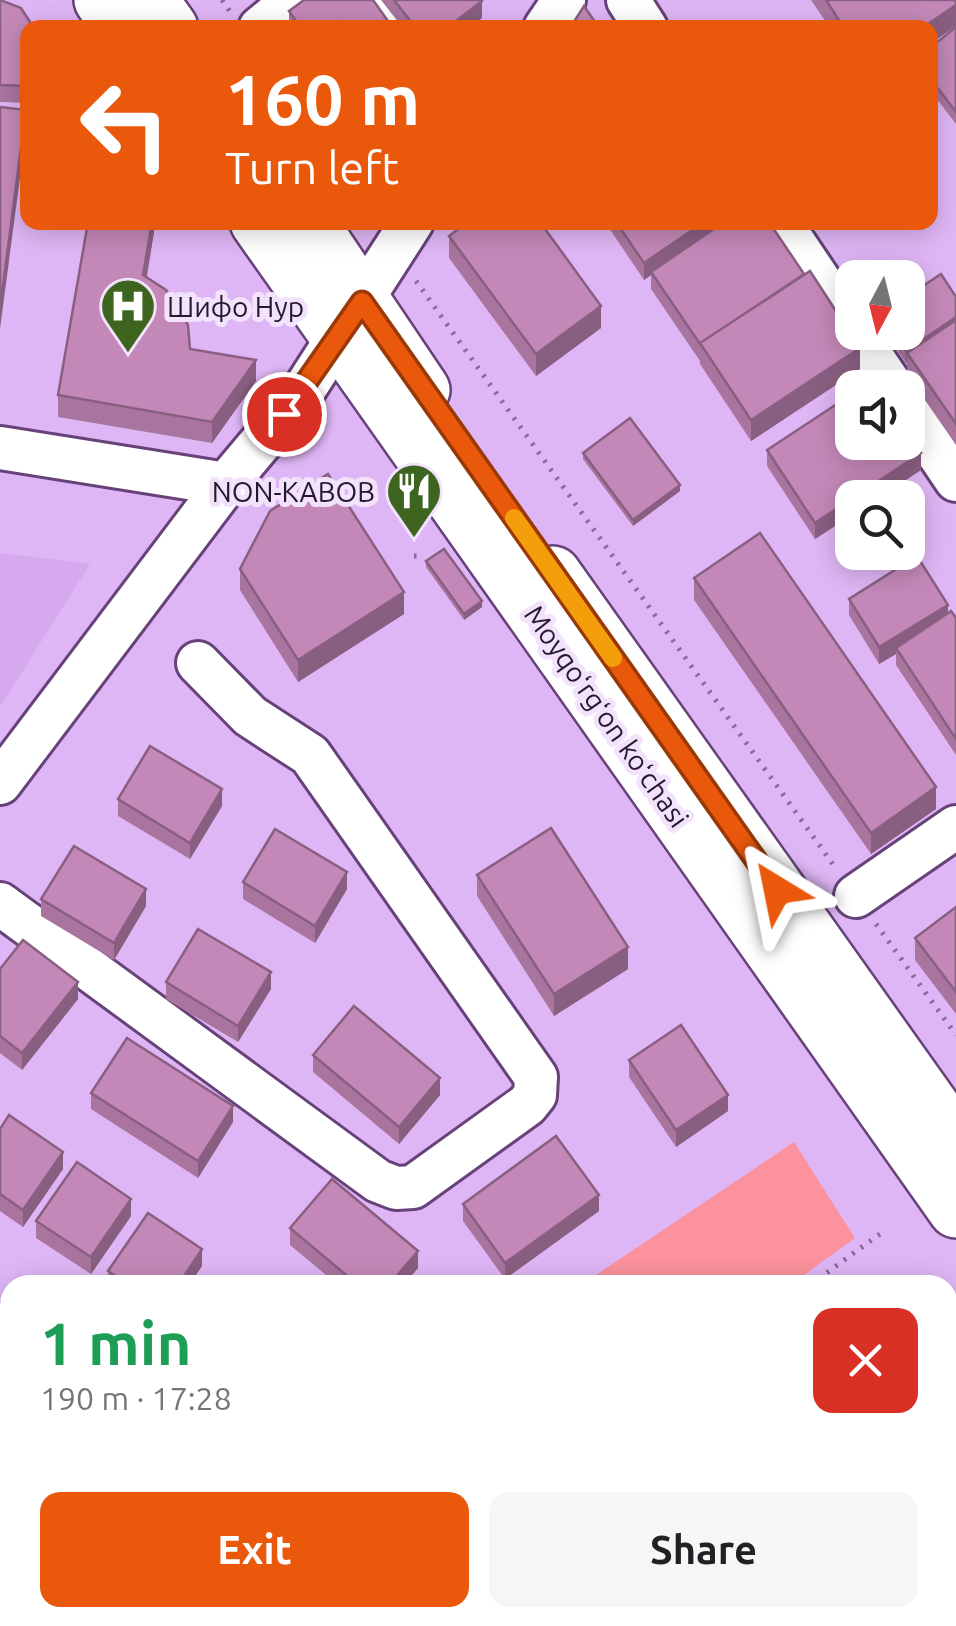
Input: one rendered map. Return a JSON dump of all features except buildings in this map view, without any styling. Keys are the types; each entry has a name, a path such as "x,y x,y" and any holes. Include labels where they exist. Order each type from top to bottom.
{"main road":[{"name":"Moyqoʻrgʻon koʻchasi","path":"266,230 350,320 956,1142"},
{"name":"Moyqoʻrgʻon koʻchasi","path":"312,230 350,320 956,1210"}],"street":[{"path":"270,20 294,0"},
{"path":"369,0 387,20"},
{"path":"785,230 835,302"},
{"path":"0,783 226,484 300,396 404,236"},
{"path":"925,434 956,480"},
{"path":"0,448 226,484"},
{"path":"0,904 378,1182 396,1188 413,1187 527,1105 535,1095 536,1077 310,754 250,716 198,664"},
{"path":"856,896 956,827"}],"path":[{"path":"404,236 856,896 956,1034"},
{"path":"824,1275 884,1231"}],"shaded area":[{"path":"0,553 90,564 0,707"},
{"path":"794,1142 855,1238 804,1275 596,1275"}],"slow traffic":[{"path":"514,518 613,658"}],"place":[{"name":"Шифо Нур","path":"128,355"},
{"name":"NON-KABOB","path":"414,540"}],"route":[{"path":"284,414 362,302 777,890"}]}
